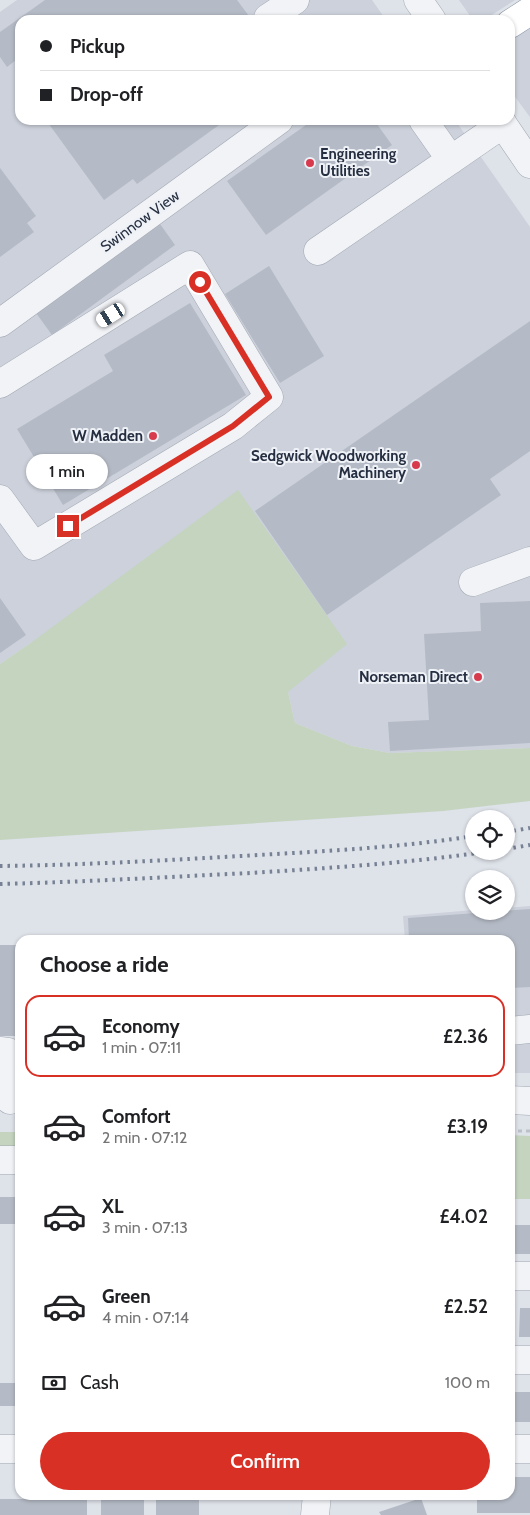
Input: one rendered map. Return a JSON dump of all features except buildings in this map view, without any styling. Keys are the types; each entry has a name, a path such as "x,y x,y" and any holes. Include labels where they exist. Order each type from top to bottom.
{"highway":[{"path":"515,21 530,11"}],"street":[{"path":"273,15 296,0"},
{"name":"Swinnow View","path":"0,323 273,125"},
{"path":"426,125 451,160"},
{"path":"318,251 451,160 497,125"},
{"path":"503,125 530,164"},
{"path":"0,384 190,265 269,397 233,426 34,546 0,499"},
{"path":"473,582 530,561"},
{"path":"515,1030 530,1029"},
{"path":"0,1051 8,1052 10,1100"},
{"path":"515,1100 530,1101"},
{"path":"0,1160 15,1160"},
{"path":"515,1276 530,1276"},
{"path":"515,1360 530,1360"},
{"path":"0,1449 15,1449"},
{"path":"515,1449 530,1450"},
{"path":"315,1515 316,1500"}],"path":[{"path":"515,1131 530,1131"}],"shaded area":[{"path":"17,0 372,0 382,15 15,15 15,125 459,125 530,227 530,748 390,753 352,746 295,723 288,692 32,642 0,664 0,12"},
{"path":"459,0 515,0 492,15 470,15"},
{"path":"530,28 530,117 515,97 515,38"},
{"path":"530,906 530,1073 515,1073 515,935 405,935 403,916 465,911 465,920 515,920 515,907"}],"green space":[{"path":"238,490 347,644 288,692 295,723 352,746 390,753 530,748 530,801 443,811 0,840 0,664"},
{"path":"0,1132 15,1132 15,1160 0,1160"},
{"path":"515,1135 530,1136 530,1199 515,1199"}],"railway":[{"path":"515,830 530,828"},
{"path":"0,866 64,865 312,852 393,846 465,837"},
{"path":"515,848 530,845"},
{"path":"0,884 250,873 401,862 465,854"}],"place":[{"name":"Engineering Utilities","path":"310,163"},
{"name":"W Madden","path":"153,436"},
{"name":"Sedgwick Woodworking Machinery","path":"416,465"},
{"name":"Norseman Direct","path":"478,677"}],"route":[{"path":"68,526 233,426 269,397 200,282"}]}
